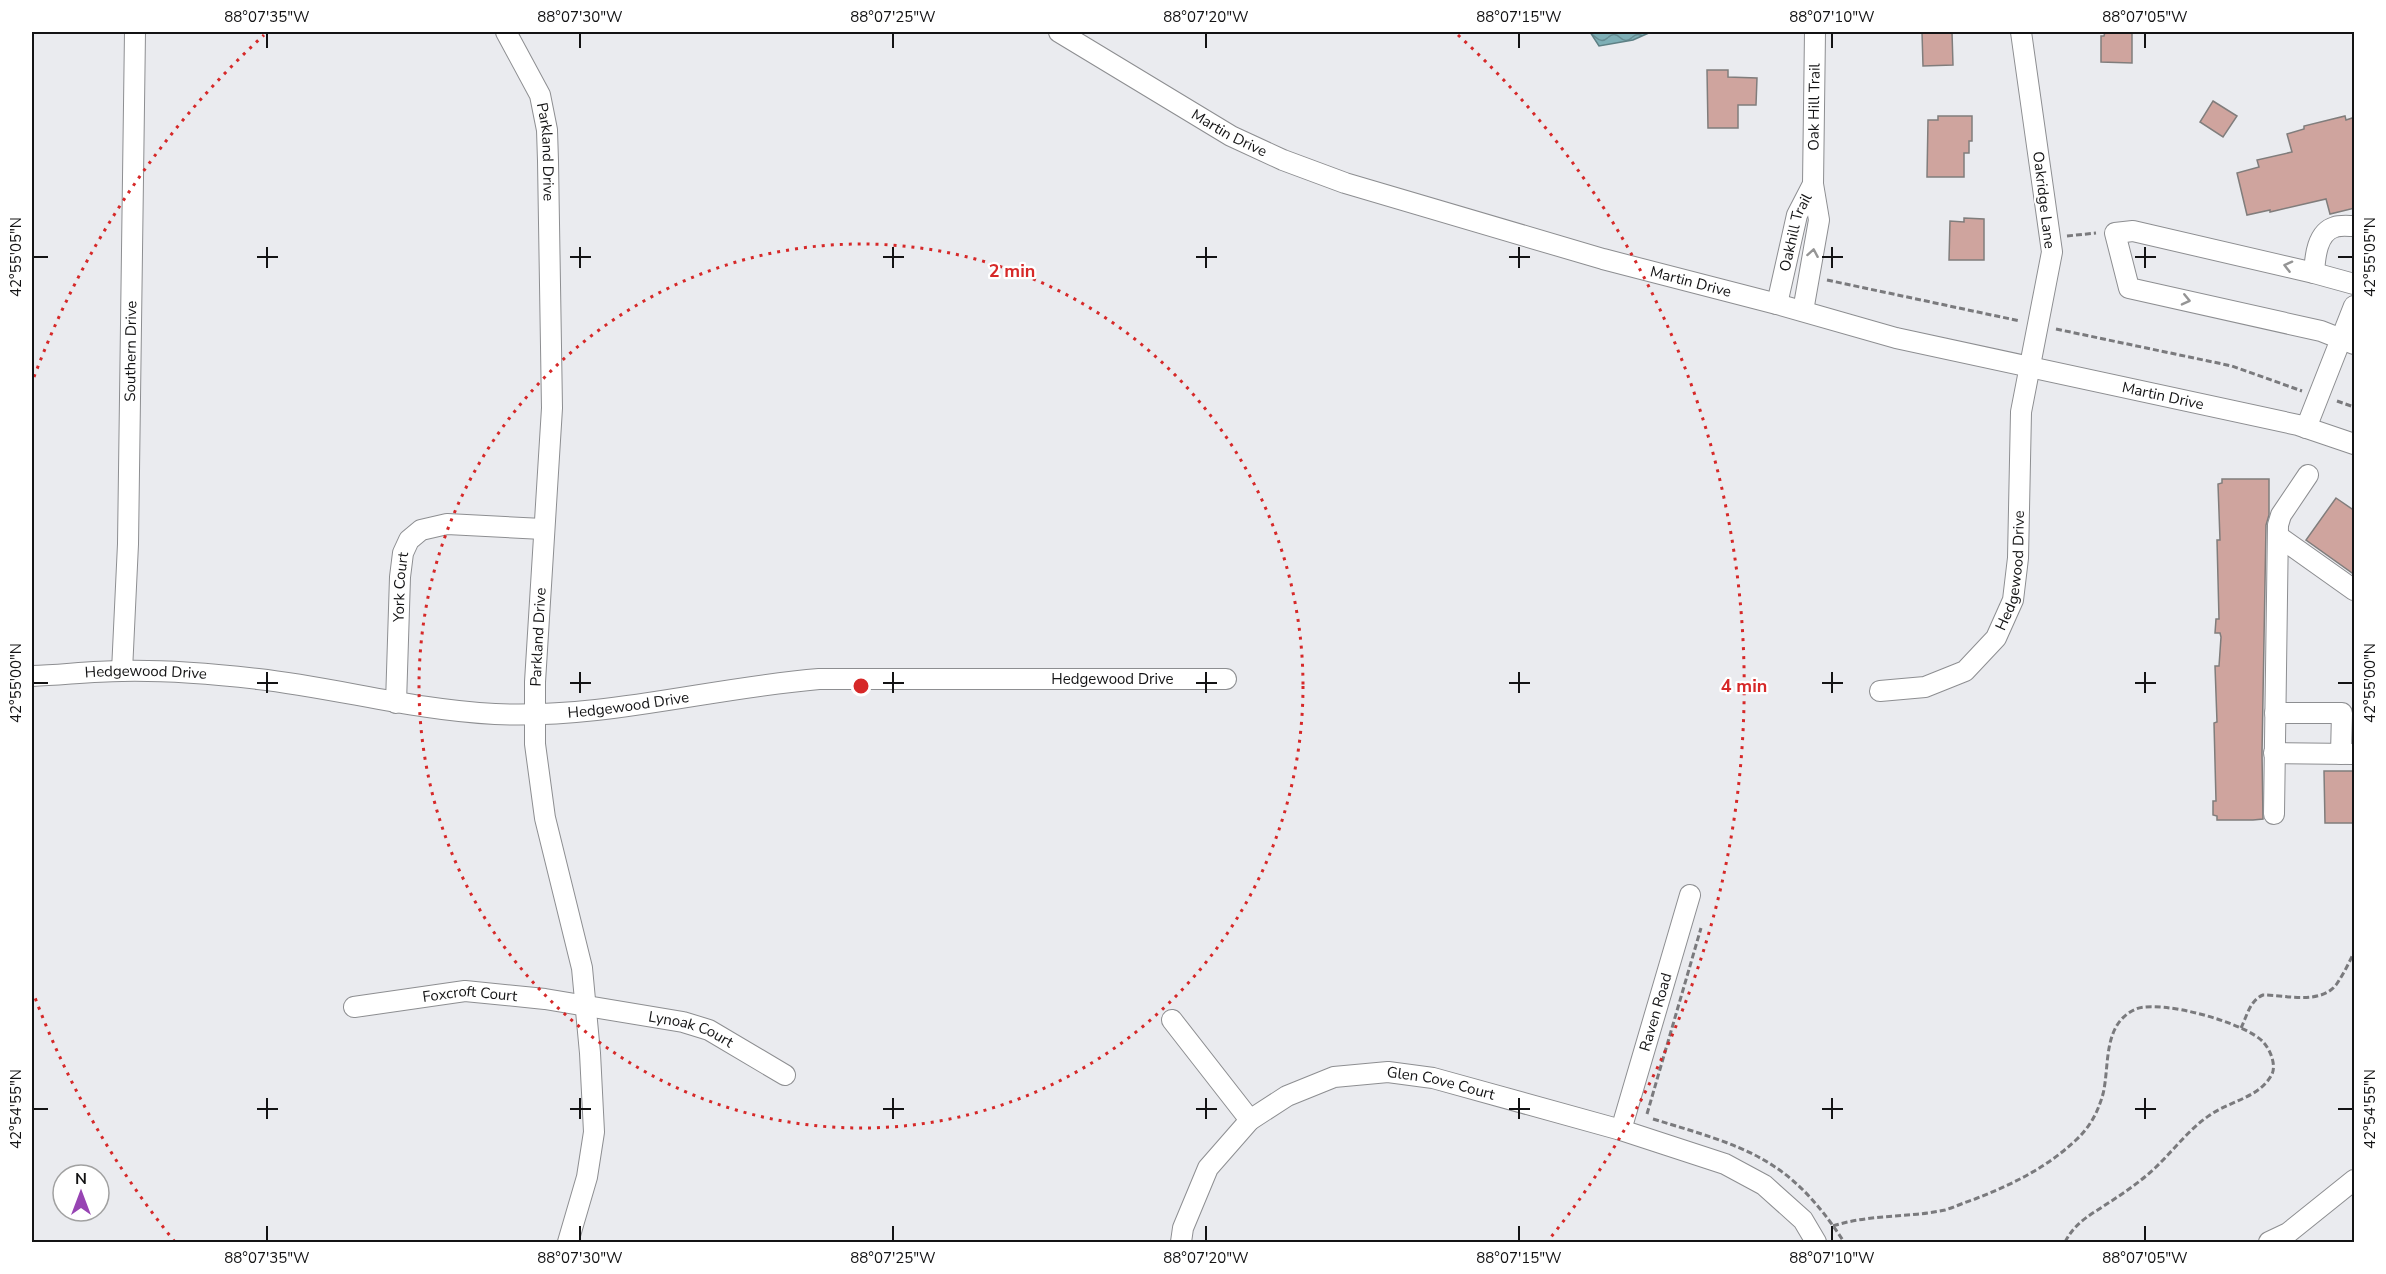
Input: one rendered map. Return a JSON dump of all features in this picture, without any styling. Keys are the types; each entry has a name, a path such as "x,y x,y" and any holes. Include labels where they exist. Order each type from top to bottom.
{"street":[{"name":"Southern Drive","path":"122,670 128,544 135,32"},
{"name":"Parkland Drive","path":"506,32 540,95 547,130 552,408 543,530 535,715 538,778 545,818 582,968 587,1007 594,1132 587,1177 568,1242"},
{"name":"Martin Drive","path":"1059,32 1231,136 1283,160 1345,183 1603,259 1803,310 1896,338 2306,428 2355,444"},
{"name":"Oak Hill Trail","path":"1813,184 1815,32"},
{"name":"Oakridge Lane","path":"2021,32 2052,252 2029,368"},
{"name":"Oakhill Trail","path":"1777,303 1797,215 1813,184"},
{"name":"Oakhill Trail","path":"1803,310 1819,220 1813,184"},
{"path":"2314,273 2315,252 2324,235 2334,226 2355,226"},
{"path":"2348,342 2321,330 2129,288 2115,233 2133,231 2355,284"},
{"path":"2306,428 2318,397 2348,342 2355,306"},
{"name":"Hedgewood Drive","path":"1880,691 1925,687 1965,671 1996,638 2013,600 2018,558 2021,412 2029,368"},
{"path":"2274,814 2278,536 2281,515 2308,475"},
{"name":"York Court","path":"396,703 400,577 403,553 409,540 421,530 447,524 543,530"},
{"path":"2278,536 2355,590"},
{"name":"Hedgewood Drive","path":"32,676 122,670 259,679 396,703 458,711 535,715 606,710 758,686 819,679 1226,679"},
{"path":"2274,753 2348,754 2342,713 2275,713"},
{"name":"Raven Road","path":"1621,1130 1690,895"},
{"name":"Foxcroft Court","path":"354,1007 465,991 544,999 587,1007"},
{"name":"Lynoak Court","path":"587,1007 683,1022 709,1030 785,1075"},
{"path":"1172,1020 1250,1120"},
{"name":"Glen Cove Court","path":"1181,1242 1183,1228 1208,1168 1250,1120 1287,1096 1334,1077 1388,1072 1433,1078 1621,1130 1725,1164 1764,1185 1803,1220 1816,1242"},
{"path":"2269,1242 2288,1233 2355,1180"}],"path":[{"path":"2050,239 2088,233 2115,233"},
{"path":"1809,277 2232,366 2318,397 2355,407"},
{"path":"1690,895 1702,930 1647,1117 1727,1142 1768,1161 1804,1189 1844,1242"},
{"path":"2241,1028 2253,1002 2258,997 2263,995 2300,997 2328,992 2335,986 2355,952"},
{"path":"1833,1226 1870,1218 1946,1210 2011,1185 2054,1160 2091,1125 2104,1092 2111,1037 2128,1014 2136,1009 2156,1005 2169,1007 2241,1028 2264,1043 2274,1066 2271,1077 2258,1090 2204,1119 2144,1178 2075,1225 2065,1242"}],"water":[{"path":"1590,32 1651,32 1633,40 1599,46"}],"building":[{"path":"1922,32 1952,32 1953,65 1923,66"},
{"path":"2105,32 2132,32 2132,63 2101,62 2101,36 2104,36"},
{"path":"1707,70 1728,70 1728,77 1757,78 1756,105 1738,105 1738,128 1708,128"},
{"path":"2213,101 2237,116 2223,137 2200,122"},
{"path":"1938,116 1972,116 1972,141 1969,141 1969,153 1964,153 1964,177 1927,177 1928,120 1938,120"},
{"path":"2345,116 2346,120 2355,117 2355,208 2330,214 2326,199 2247,215 2237,173 2259,167 2257,160 2292,152 2287,134 2304,129 2304,126"},
{"path":"1964,218 1984,219 1984,260 1949,260 1950,221 1964,222"},
{"path":"2222,479 2269,479 2269,515 2266,525 2263,819 2217,820 2217,816 2213,815 2213,801 2216,801 2215,666 2219,666 2221,637 2220,633 2215,633 2216,619 2219,619 2218,484 2222,483"},
{"path":"2336,498 2355,511 2355,575 2306,540"},
{"path":"2324,771 2355,771 2355,823 2325,823"}]}
